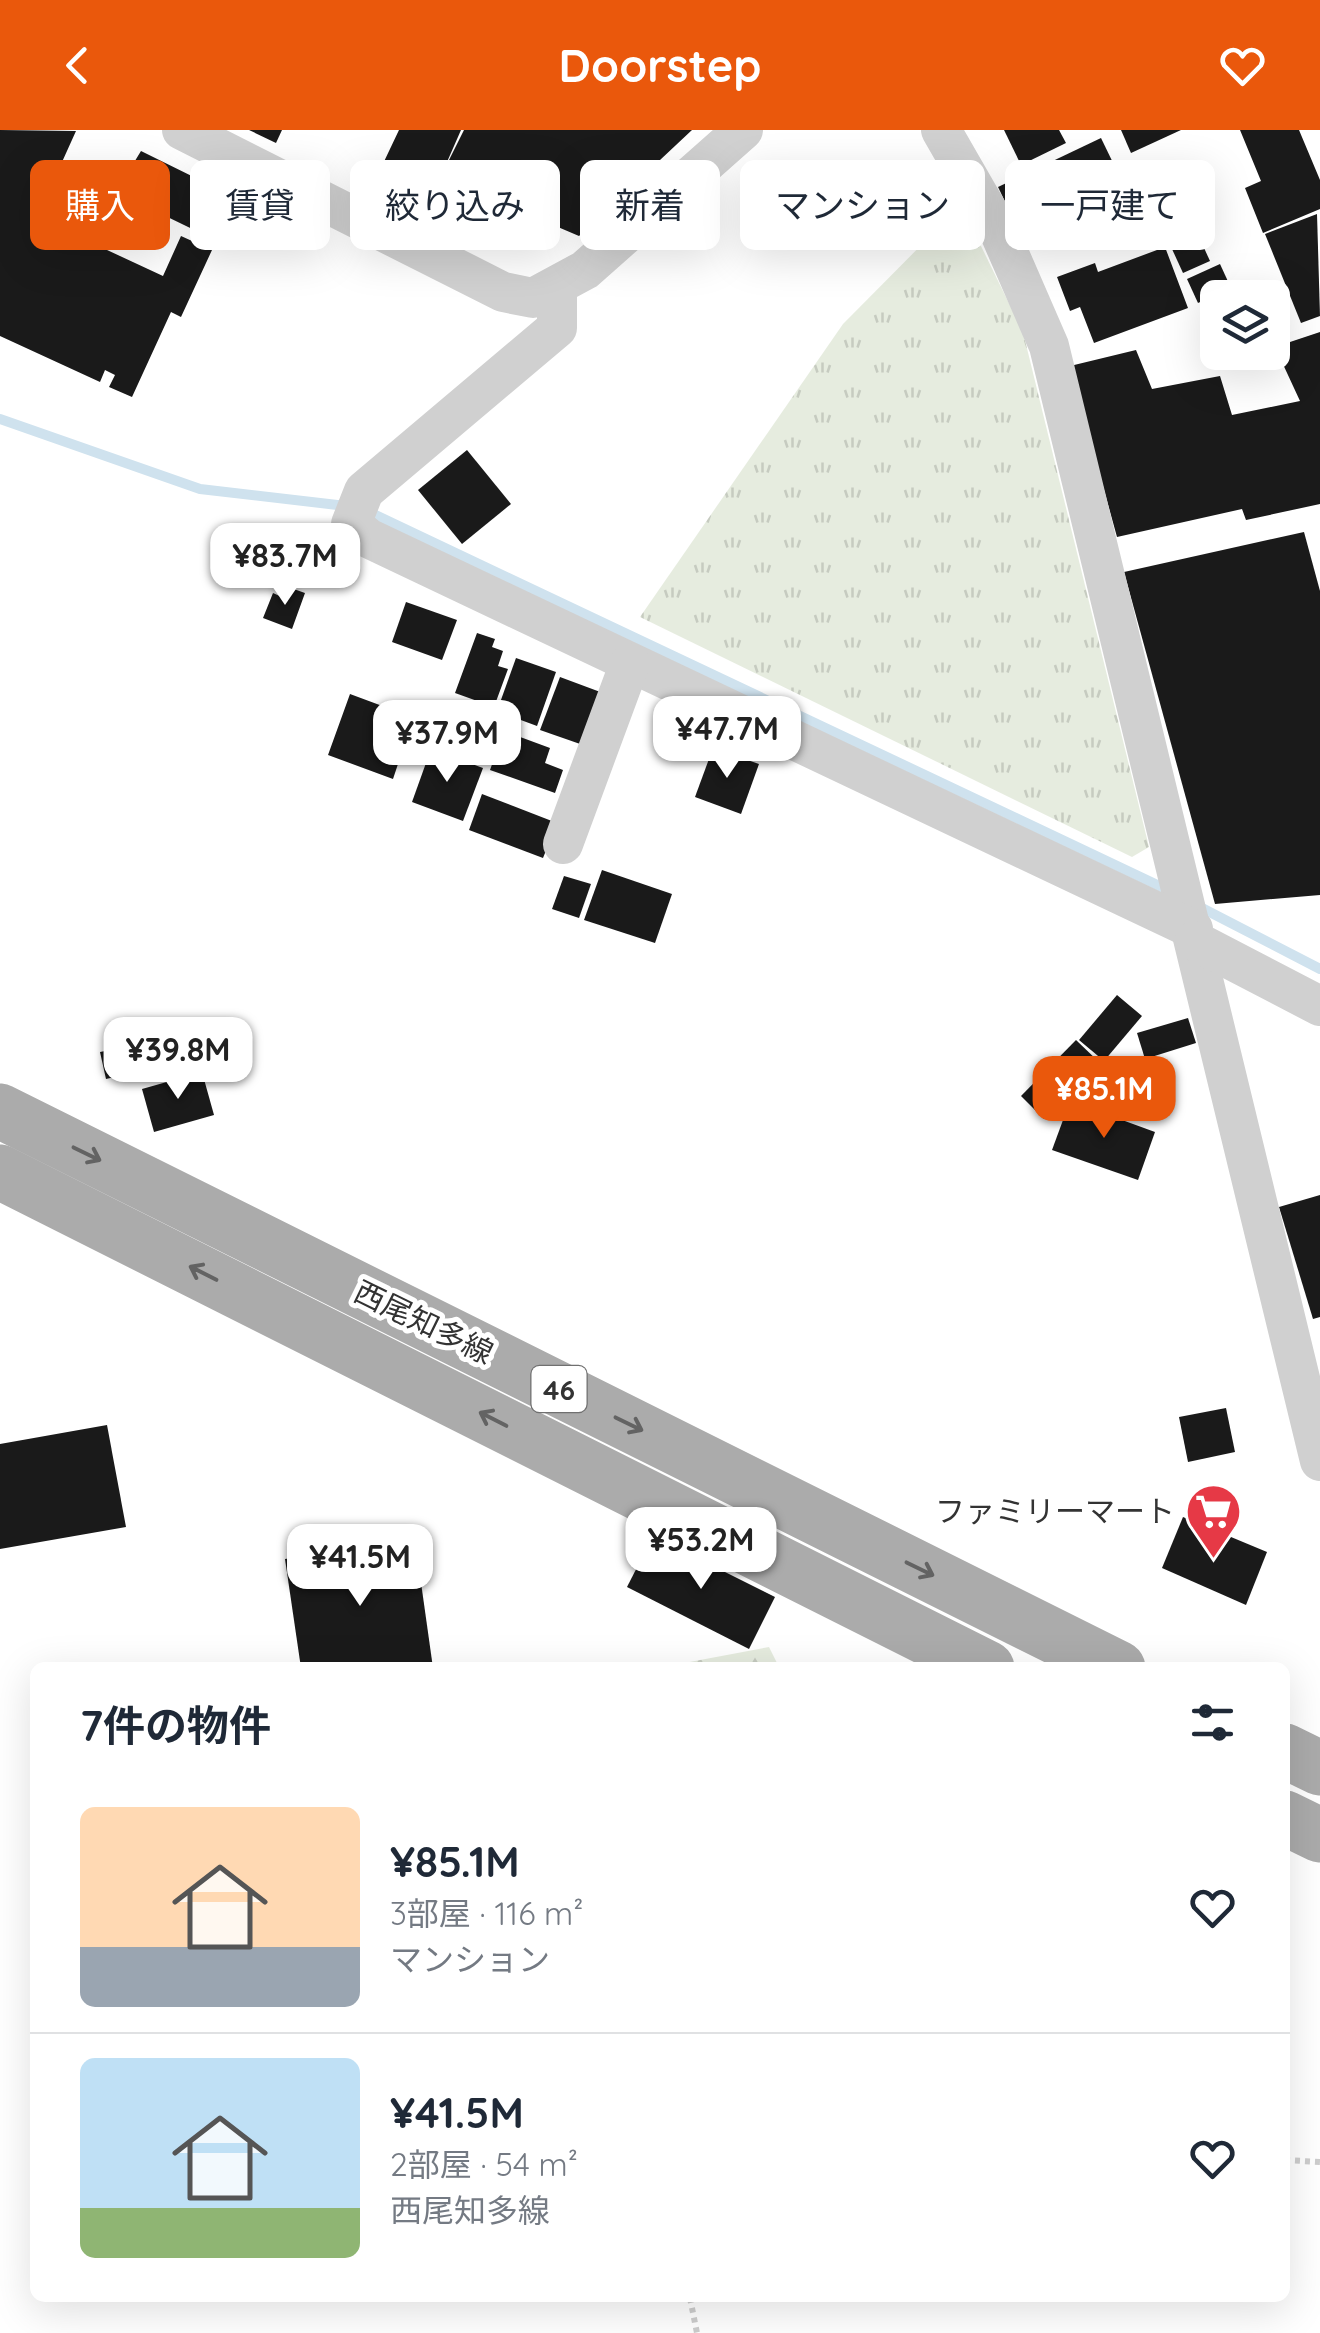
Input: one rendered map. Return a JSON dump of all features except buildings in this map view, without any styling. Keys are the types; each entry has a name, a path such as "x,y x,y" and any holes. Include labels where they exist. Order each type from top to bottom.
{"main road":[{"name":"西尾知多線","path":"0,1111 1106,1662"},
{"name":"西尾知多線","path":"0,1172 974,1662"},
{"path":"1290,1753 1320,1768"},
{"path":"1290,1820 1320,1835"}],"street":[{"path":"182,130 503,292 533,298 585,270 743,130"},
{"path":"942,130 999,231 1049,346 1320,1461"},
{"path":"556,288 557,328 358,507 368,538 1194,932 1320,1006"},
{"path":"563,844 630,662"}],"path":[{"path":"1290,2160 1320,2162"},
{"path":"691,2302 697,2333"}],"green space":[{"path":"916,250 983,250 1023,332 1149,847 1132,857 640,617 843,324"},
{"path":"769,1647 776,1662 690,1662"}],"waterway":[{"path":"0,419 200,489 346,506"},
{"path":"367,511 1170,891"},
{"path":"1198,906 1320,969"}],"place":[{"name":"ファミリーマート","path":"1214,1560"}]}
